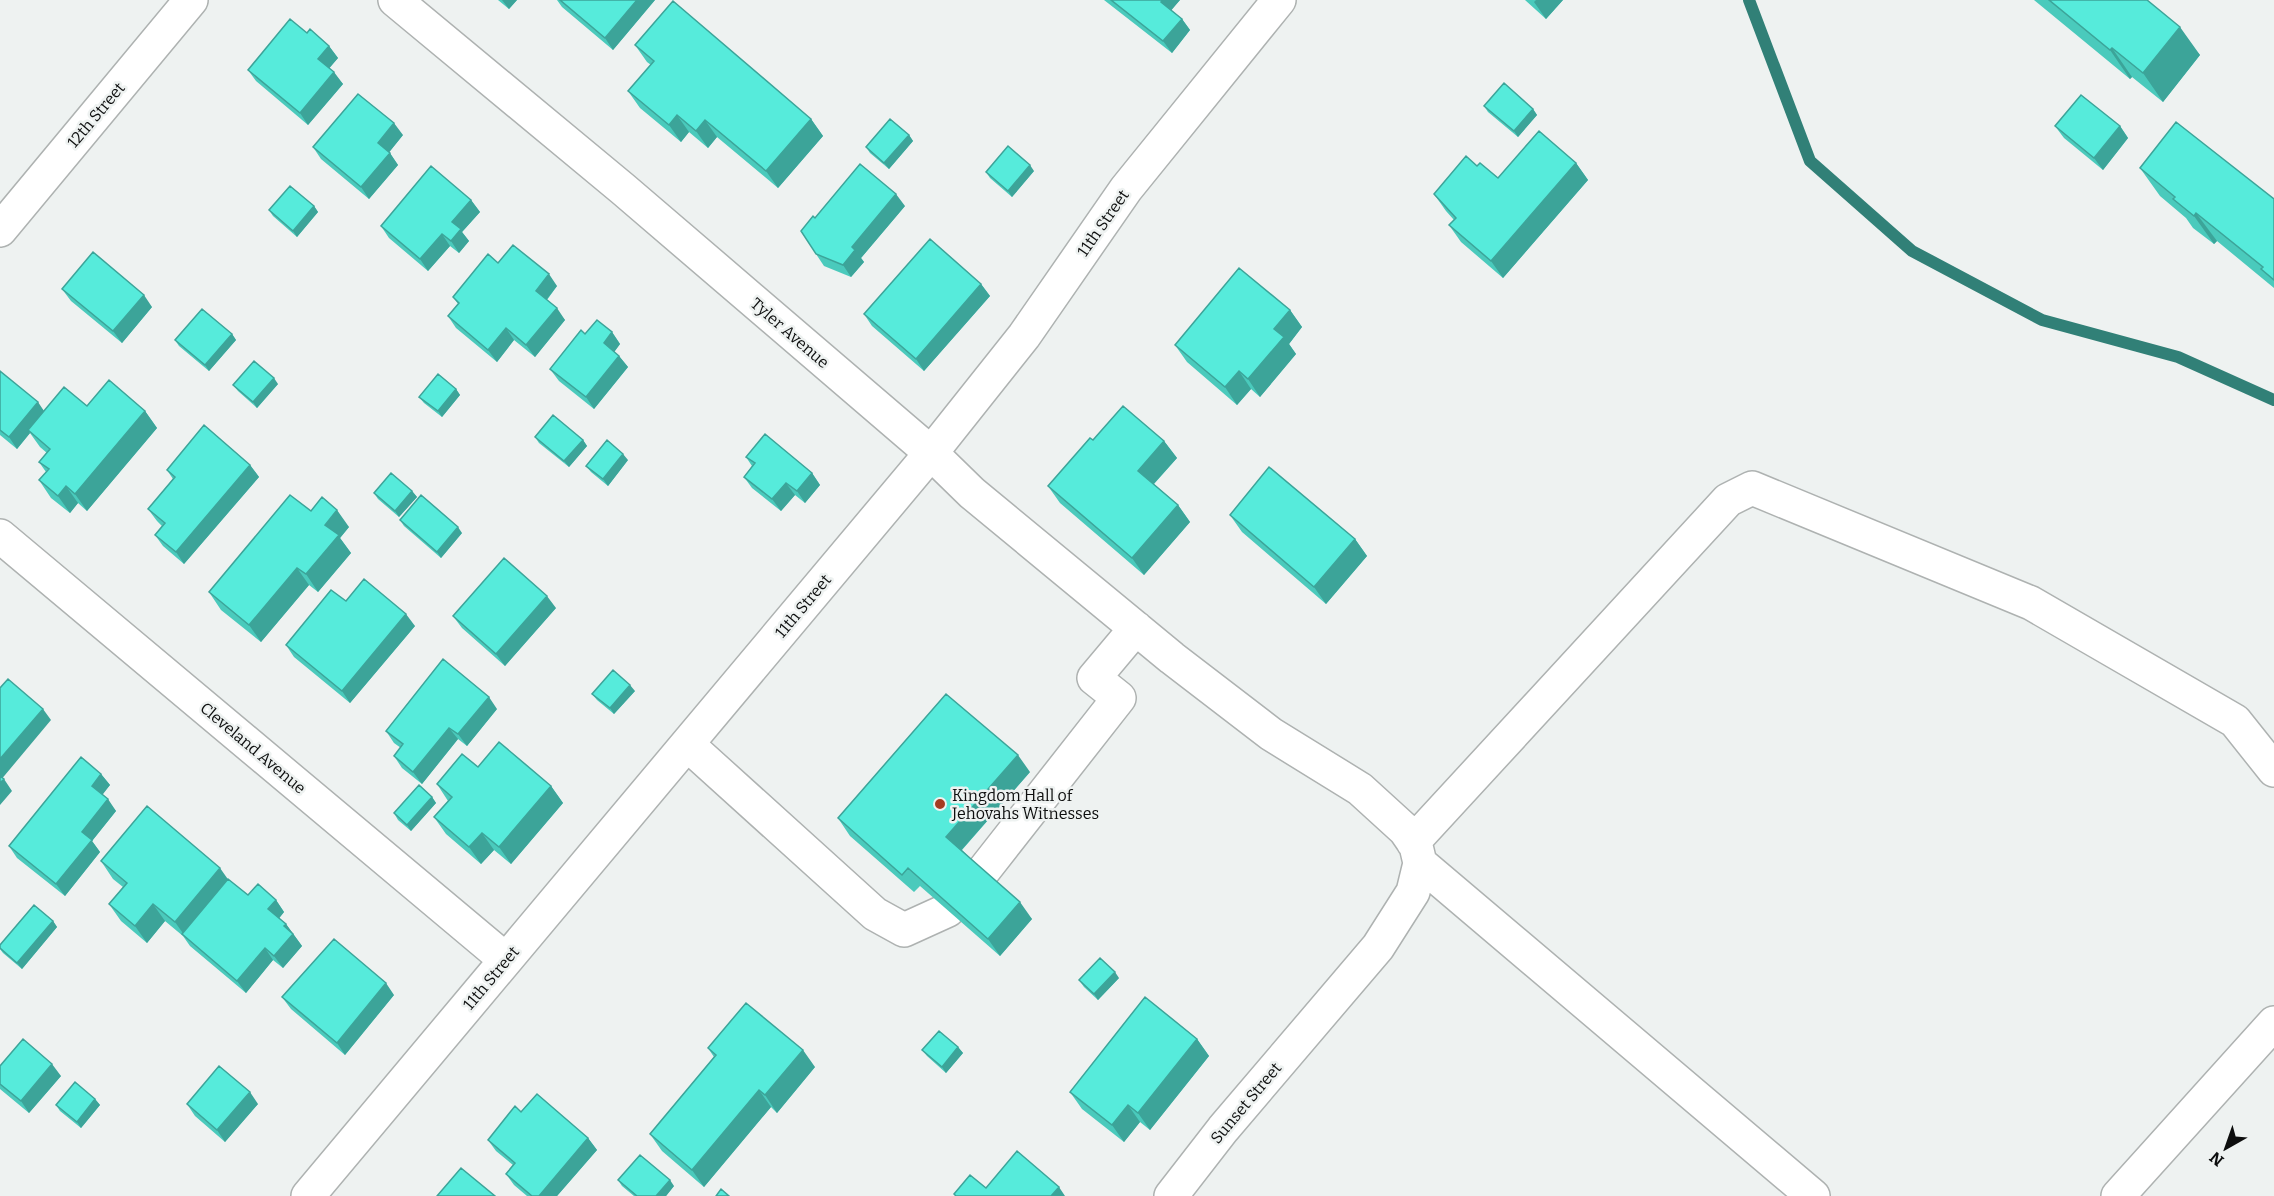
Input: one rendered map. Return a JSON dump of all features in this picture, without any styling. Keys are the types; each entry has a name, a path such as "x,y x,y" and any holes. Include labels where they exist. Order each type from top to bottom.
{"street":[{"name":"12th Street","path":"0,230 191,0"},
{"name":"Tyler Avenue","path":"395,0 623,189 931,453 972,493 1136,628 1271,735 1360,789 1405,830 1416,852 1813,1196"},
{"name":"11th Street","path":"308,1196 931,453 1024,336 1126,189 1279,0"},
{"path":"1416,852 1728,500 1752,488 2031,603 2235,721 2274,770"},
{"name":"Cleveland Avenue","path":"0,536 506,960"},
{"path":"981,874 1119,698 1094,678 1136,628"},
{"path":"687,744 875,915 904,930 948,910"},
{"name":"Sunset Street","path":"1171,1196 1223,1129 1378,946 1413,892 1416,852"},
{"path":"2118,1196 2274,1023"}],"building":[{"path":"560,0 637,0 605,38"},
{"path":"1111,0 1162,0 1161,2 1182,19 1163,41"},
{"path":"2049,0 2147,0 2180,27 2143,73 2112,48 2110,50"},
{"path":"673,1 811,119 766,171 705,120 696,131 677,115 669,125 628,91 654,61 635,45"},
{"path":"290,19 307,33 310,29 329,46 318,59 334,72 300,113 248,70"},
{"path":"1504,83 1533,109 1514,131 1484,106"},
{"path":"358,94 394,123 378,143 390,153 361,187 313,147"},
{"path":"2081,95 2120,126 2094,158 2055,126"},
{"path":"890,119 909,135 884,163 866,147"},
{"path":"2176,122 2274,199 2274,280 2261,269 2263,267 2196,213 2194,216 2140,168"},
{"path":"1539,131 1576,163 1491,261 1449,225 1456,218 1434,194 1466,156 1477,166 1480,163 1498,178"},
{"path":"1008,146 1030,165 1008,191 986,172"},
{"path":"860,164 896,194 852,247 855,250 843,265 816,254 801,231 813,216 815,218"},
{"path":"431,166 471,200 452,222 461,229 451,241 442,234 420,259 381,226"},
{"path":"290,186 314,206 293,231 269,210"},
{"path":"930,239 981,284 916,359 864,314"},
{"path":"513,245 549,274 536,291 557,308 526,345 506,328 488,350 448,316 459,303 453,297 488,254 498,263"},
{"path":"93,252 144,295 113,331 62,289"},
{"path":"1239,268 1290,310 1274,329 1284,337 1248,379 1239,371 1225,387 1175,345"},
{"path":"202,309 232,334 205,365 175,340"},
{"path":"597,320 612,332 604,343 619,356 586,397 550,369 581,330 585,334"},
{"path":"254,361 274,378 253,402 233,385"},
{"path":"0,371 38,402 9,437 0,430"},
{"path":"438,374 456,389 438,411 419,397"},
{"path":"109,380 145,411 75,494 66,486 58,496 39,480 49,469 39,462 50,449 28,430 64,387 87,406"},
{"path":"1123,406 1164,441 1138,471 1178,505 1132,558 1048,486 1090,438 1093,440"},
{"path":"553,415 583,440 564,461 535,437"},
{"path":"204,425 250,465 176,552 155,535 165,523 148,509 175,477 167,470"},
{"path":"765,434 812,473 797,491 786,483 772,499 744,477 755,463 746,457"},
{"path":"607,440 623,454 603,479 586,466"},
{"path":"1269,467 1355,539 1314,587 1230,515"},
{"path":"391,473 412,491 395,511 374,493"},
{"path":"290,495 311,511 322,497 337,510 325,525 339,535 306,574 297,568 249,625 209,592"},
{"path":"421,495 458,527 437,552 400,520"},
{"path":"504,558 547,596 496,654 453,616"},
{"path":"364,579 406,614 342,691 286,645 331,590 346,601"},
{"path":"443,659 489,697 458,734 449,728 413,772 394,756 403,744 386,731"},
{"path":"613,670 630,685 610,708 592,694"},
{"path":"8,679 43,709 0,759 0,688"},
{"name":"Kingdom Hall of Jehovahs Witnesses","path":"946,694 1018,755 946,837 1020,902 988,939 908,868 902,875 838,818"},
{"path":"499,742 551,786 499,847 482,833 469,847 434,817 452,797 437,784 462,754 478,767"},
{"path":"81,757 101,774 92,786 108,799 82,832 92,840 56,884 9,846"},
{"path":"419,785 432,797 407,825 394,813"},
{"path":"147,806 220,868 175,922 153,904 135,926 109,904 127,883 101,861"},
{"path":"228,879 248,895 258,884 276,900 268,909 286,924 284,926 293,934 274,956 265,948 237,981 182,934"},
{"path":"34,905 53,921 17,963 0,948 0,945"},
{"path":"334,939 386,983 337,1043 282,997"},
{"path":"1100,958 1115,972 1094,994 1079,980"},
{"path":"1145,997 1197,1039 1138,1113 1128,1105 1112,1125 1070,1092"},
{"path":"746,1003 803,1050 765,1095 759,1090 692,1170 650,1134 716,1055 708,1048"},
{"path":"939,1031 958,1047 942,1067 922,1050"},
{"path":"23,1039 52,1064 21,1101 0,1084 0,1066"},
{"path":"219,1066 250,1092 217,1130 187,1104"},
{"path":"75,1082 95,1099 77,1122 56,1105"},
{"path":"537,1094 588,1138 539,1196 532,1196 506,1174 515,1163 488,1140 515,1106 521,1112"},
{"path":"1017,1151 1059,1187 1051,1196 956,1196 954,1194 970,1175 986,1188"},
{"path":"640,1155 670,1180 656,1196 637,1196 618,1180"},
{"path":"461,1168 495,1196 437,1196"},
{"path":"721,1189 729,1196 716,1196"}],"waterway":[{"path":"1749,0 1810,161 1912,251 2042,320 2178,357 2274,400"}],"place":[{"name":"Kingdom Hall of Jehovahs Witnesses","path":"940,804"}]}
